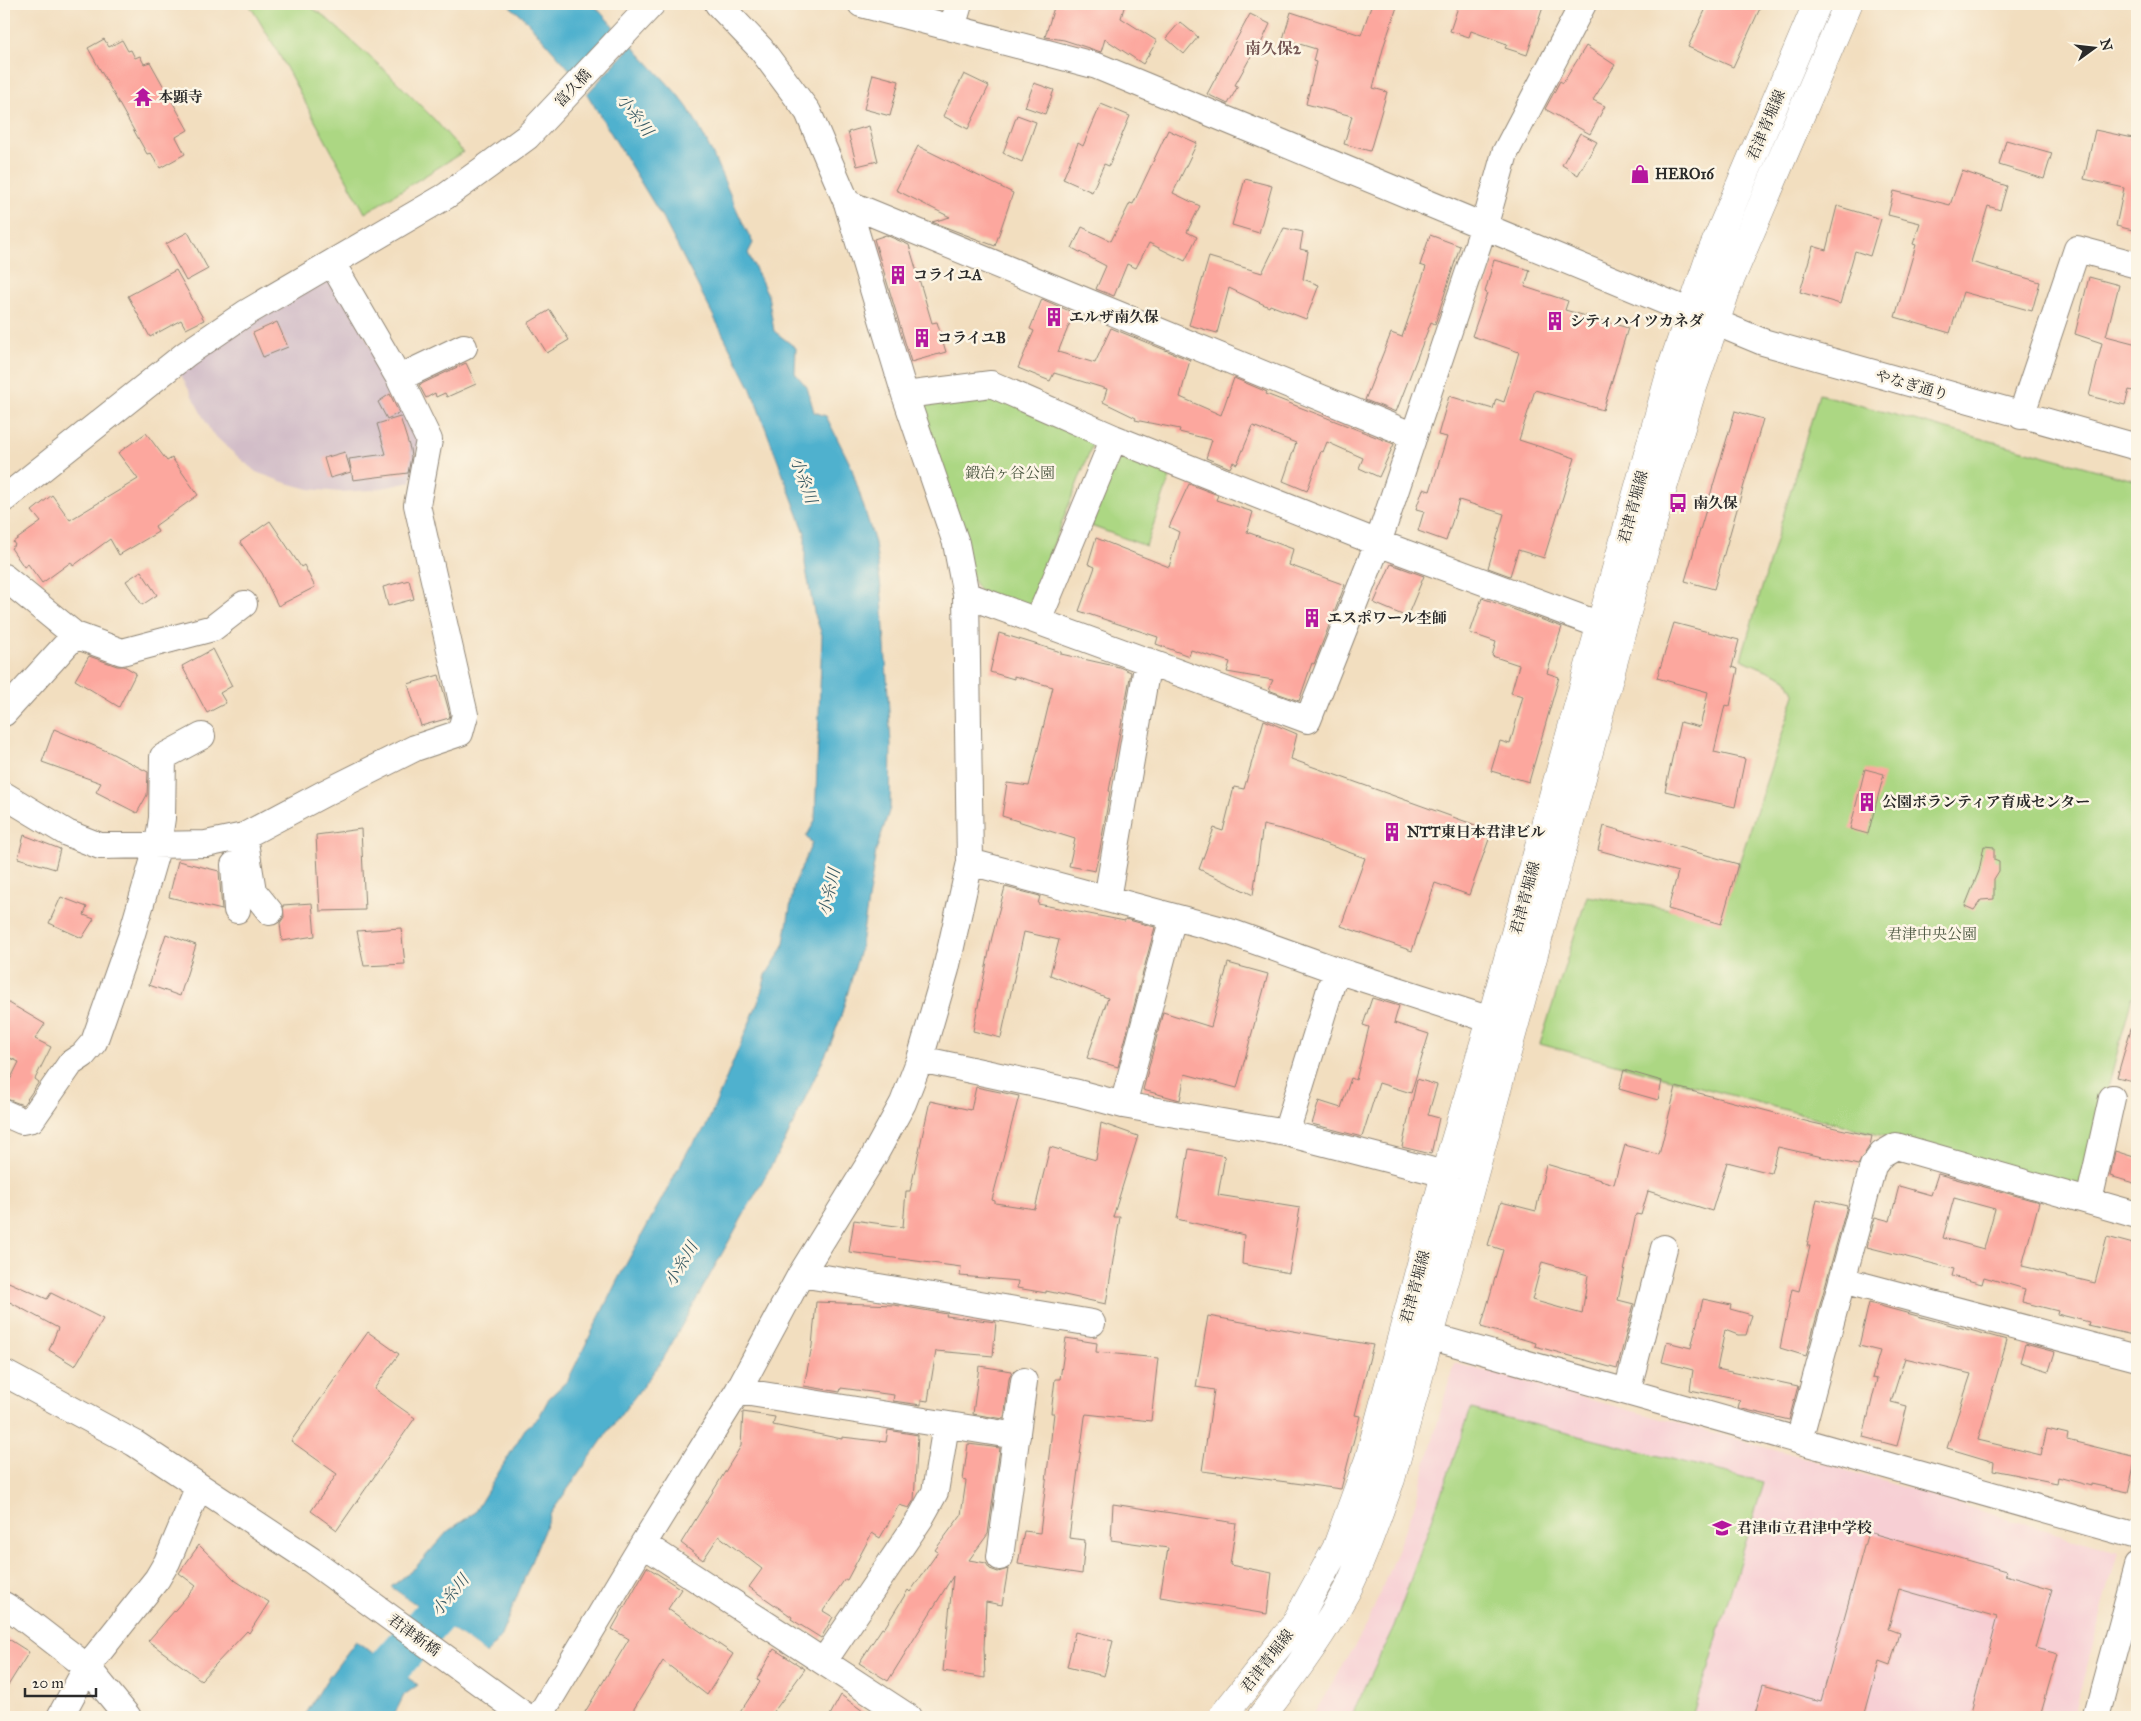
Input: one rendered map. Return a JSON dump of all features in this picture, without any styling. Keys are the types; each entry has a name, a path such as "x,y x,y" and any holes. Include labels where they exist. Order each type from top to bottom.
{"main road":[{"name":"君津青堀線","path":"1261,1717 1320,1635 1347,1589 1368,1540 1390,1479 1636,579 1693,387 1710,256 1818,4"},
{"name":"君津青堀線","path":"1222,1717 1294,1626 1336,1549 1369,1459 1445,1174 1492,1020 1672,367 1702,318 1728,285 1848,4"}],"street":[{"name":"富久橋","path":"4,499 186,354 246,313 446,196 489,166 527,136 652,4"},
{"path":"528,1715 643,1544 738,1391 801,1274 874,1156 903,1103 920,1059 946,969 970,862 966,595 956,543 906,395 847,203 808,112 761,48 718,4"},
{"name":"やなぎ通り","path":"861,4 956,16 1097,66 1763,342 2021,416 2137,447"},
{"path":"966,595 1308,720 1378,543 1484,227 1505,153 1582,4"},
{"path":"847,203 1414,436"},
{"path":"2021,416 2077,249 2137,266"},
{"path":"4,794 67,833 100,846 245,842 325,793 415,748 460,733 465,715 417,505 429,440 399,378 337,261"},
{"path":"399,378 464,347"},
{"path":"906,395 991,384 1114,438 1378,543 1600,625"},
{"path":"1038,621 1114,438"},
{"path":"4,577 75,635 122,652 213,628 244,604"},
{"path":"4,713 75,635"},
{"path":"1107,899 1148,660"},
{"path":"4,1113 22,1121 32,1119 70,1063 83,1055 94,1042 131,937 158,845 162,818 163,756 202,736"},
{"path":"237,910 234,865 245,842"},
{"path":"245,842 252,891 270,912"},
{"path":"970,862 1230,932 1336,970 1492,1020"},
{"path":"1123,1105 1173,917"},
{"path":"1286,1133 1336,970"},
{"path":"920,1059 1078,1092 1123,1105 1286,1133 1445,1174"},
{"path":"2089,1201 2112,1098"},
{"path":"1800,1440 1873,1166 1882,1154 1896,1146 2137,1215"},
{"path":"1627,1392 1664,1248"},
{"path":"801,1274 1092,1323"},
{"path":"1842,1280 2137,1358"},
{"path":"1430,1336 2137,1536"},
{"name":"君津新橋","path":"4,1373 134,1443 311,1560 528,1715"},
{"path":"1000,1557 1024,1381"},
{"path":"738,1391 1017,1436"},
{"path":"824,1661 920,1519 935,1492 946,1425"},
{"path":"60,1717 87,1667 158,1579 199,1486"},
{"path":"643,1544 908,1717"},
{"path":"2096,1717 2137,1566"},
{"path":"4,1605 87,1667 128,1717"}],"shaded area":[{"path":"326,281 337,282 419,439 411,482 372,490 340,492 309,489 256,472 211,432 180,373 270,308"},
{"name":"君津市立君津中学校","path":"1454,1363 1785,1452 2118,1552 2073,1717 1312,1717 1367,1625 1388,1573 1415,1504"}],"green space":[{"path":"249,4 306,4 324,16 389,74 434,119 463,152 365,213 275,47"},
{"name":"鍛冶ヶ谷公園","path":"983,392 1090,438 1093,443 1029,607 980,591 971,577 918,411 927,400"},
{"name":"君津中央公園","path":"1819,394 2137,481 2137,998 2132,997 2081,1189 1540,1044 1587,896 1721,917 1795,695 1787,679 1741,659"},
{"path":"1125,456 1171,474 1146,546 1091,526 1115,463"},
{"path":"1471,1409 1764,1482 1693,1717 1351,1717 1394,1626"}],"water":[{"path":"507,4 593,4 614,27 572,72 523,17"},
{"path":"632,45 683,101 698,124 753,243 748,253 768,295 774,331 796,348 795,373 807,387 814,412 826,416 851,466 875,543 882,596 891,744 890,808 876,851 860,950 841,1016 831,1043 786,1139 662,1361 610,1429 551,1513 500,1638 486,1654 391,1587 415,1568 448,1531 474,1513 525,1429 539,1417 549,1398 568,1380 618,1279 690,1147 705,1129 759,1000 766,975 783,948 794,885 812,843 806,837 815,821 822,635 814,612 805,564 805,533 750,387 665,222 587,94"},
{"path":"356,1641 418,1685 404,1695 393,1717 304,1717 326,1681"}],"pier":[{"path":"389,1586 488,1655 484,1656 390,1589"}],"building":[{"path":"1055,4 1125,4 1121,18 1157,41 1143,64 1105,39 1101,52 1064,40 1045,37"},
{"path":"1372,4 1398,4 1384,45 1373,88 1387,92 1370,151 1344,144 1352,116 1306,104 1316,62 1313,61 1316,49 1283,39 1291,12 1361,35"},
{"path":"1459,4 1544,4 1527,55 1505,48 1507,44 1471,31 1469,37 1450,31"},
{"path":"1708,4 1762,4 1733,67 1688,47"},
{"path":"1250,14 1270,24 1258,50 1255,49 1235,85 1238,86 1228,104 1207,94"},
{"path":"1180,22 1198,37 1184,54 1166,38"},
{"name":"本顕寺","path":"104,39 109,47 122,40 128,51 131,50 135,58 140,56 144,64 150,62 188,130 176,137 185,154 160,168 151,153 147,154 88,48"},
{"path":"1586,46 1615,65 1593,100 1605,106 1590,134 1545,109 1560,81 1563,83"},
{"path":"873,74 899,81 890,116 864,109"},
{"path":"964,74 989,86 968,129 943,116"},
{"path":"1034,83 1054,90 1045,114 1025,107"},
{"path":"1101,104 1130,116 1109,166 1104,164 1092,192 1063,179 1078,143 1083,146"},
{"path":"1017,115 1036,122 1022,162 1003,153"},
{"path":"869,126 878,161 857,166 848,132"},
{"path":"1168,130 1197,143 1173,193 1200,206 1187,232 1197,237 1185,261 1149,243 1136,268 1127,264 1114,296 1096,289 1106,266 1072,248 1082,227 1111,241 1130,203 1133,204"},
{"path":"2095,130 2133,138 2132,141 2137,143 2137,231 2116,226 2124,188 2084,179"},
{"path":"1580,133 1597,142 1578,175 1562,165"},
{"path":"2006,140 2052,153 2044,179 1999,165"},
{"path":"918,146 1013,193 995,246 932,222 950,217 896,190"},
{"path":"1962,171 2007,186 2000,210 1988,206 1971,262 2040,282 2032,311 1963,292 1950,333 1895,317 1916,245 1913,244 1920,223 1888,215 1894,191 1950,205"},
{"path":"1245,179 1272,186 1259,233 1232,225"},
{"path":"1837,206 1881,219 1870,256 1855,251 1840,304 1800,292 1813,246 1826,250"},
{"path":"1284,228 1303,232 1300,249 1308,251 1303,279 1319,285 1306,319 1270,305 1269,307 1229,288 1217,333 1189,325 1209,257 1262,273"},
{"path":"188,232 208,269 186,281 166,244"},
{"path":"886,235 909,245 932,323 937,322 946,352 911,362 874,239"},
{"path":"1430,235 1460,246 1435,324 1431,322 1396,412 1365,400 1391,333 1402,337 1426,267 1420,265"},
{"path":"1494,260 1530,270 1525,287 1568,301 1565,310 1628,328 1603,410 1535,390 1519,440 1575,458 1544,558 1518,550 1510,576 1488,568 1504,514 1459,500 1446,541 1418,531 1424,511 1416,509 1423,489 1430,491 1447,437 1438,435 1449,396 1493,409 1496,399 1504,402 1519,352 1472,336 1487,293 1485,292"},
{"path":"176,270 204,320 186,329 181,320 150,337 128,296"},
{"path":"2089,277 2119,285 2106,336 2137,344 2137,392 2129,390 2125,405 2089,396 2102,343 2075,334"},
{"path":"1042,299 1074,313 1058,352 1095,363 1111,328 1190,360 1180,397 1221,415 1234,378 1267,392 1266,394 1394,444 1379,477 1359,468 1363,458 1327,442 1323,452 1321,451 1307,491 1283,481 1296,443 1253,426 1237,464 1233,462 1230,468 1206,458 1212,440 1179,432 1180,429 1135,420 1136,418 1103,402 1107,389 1054,373 1050,381 1018,368 1034,331 1030,329"},
{"path":"550,310 569,340 547,353 528,323"},
{"path":"277,322 288,347 263,357 253,333"},
{"path":"466,363 476,384 447,397 445,393 436,397 435,393 426,398 419,385"},
{"path":"390,394 399,413 387,419 378,402"},
{"path":"1735,411 1763,419 1714,589 1685,581"},
{"path":"400,417 410,449 411,457 408,473 353,480 349,459 386,454 377,424"},
{"path":"146,433 167,461 172,458 198,495 155,526 158,532 119,555 110,539 73,566 71,562 42,583 28,564 24,567 11,548 15,545 13,542 41,522 32,511 52,495 70,520 138,479 118,453"},
{"path":"345,452 351,472 330,478 324,458"},
{"path":"1189,484 1218,495 1216,500 1253,512 1247,532 1293,549 1289,565 1345,585 1314,664 1312,663 1299,701 1271,691 1269,688 1273,680 1227,672 1230,662 1191,650 1189,656 1156,644 1158,637 1079,611 1095,567 1088,564 1096,538 1169,567 1179,532 1169,527"},
{"path":"270,521 301,567 304,565 315,587 278,606 262,573 240,542"},
{"path":"1391,564 1424,576 1407,617 1374,603"},
{"path":"141,571 157,595 142,605 126,581"},
{"path":"409,580 414,599 388,606 383,587"},
{"path":"1482,598 1562,627 1547,673 1559,677 1529,782 1491,771 1500,741 1510,744 1523,696 1511,693 1519,665 1492,656 1496,642 1470,633"},
{"path":"1674,623 1739,640 1732,667 1738,669 1730,706 1725,705 1714,752 1745,759 1735,807 1665,791 1680,722 1700,727 1708,692 1657,678"},
{"path":"999,633 1061,652 1061,654 1119,667 1131,672 1095,871 1069,866 1075,839 1002,816 1007,783 1029,786 1053,687 1014,676 1014,679 990,672"},
{"path":"213,649 232,686 220,693 226,703 207,713 182,666"},
{"path":"89,656 117,666 124,666 136,673 119,707 75,680"},
{"path":"439,675 450,715 449,718 421,726 408,684"},
{"path":"1264,720 1297,734 1291,759 1492,831 1469,895 1435,883 1412,951 1341,926 1365,858 1289,831 1263,825 1253,895 1199,869 1214,828 1223,831 1234,787 1244,789"},
{"path":"54,729 109,752 148,772 147,795 137,813 96,792 101,783 42,762"},
{"name":"公園ボランティア育成センター","path":"1865,769 1884,774 1868,834 1850,829"},
{"path":"1604,826 1738,864 1721,924 1668,909 1678,872 1598,850"},
{"path":"361,829 365,910 320,911 316,835"},
{"path":"24,835 60,849 55,869 18,858"},
{"path":"1984,846 1994,847 1994,860 1999,862 1999,871 1994,879 1994,899 1981,900 1974,910 1965,906 1979,871"},
{"path":"178,861 219,871 222,910 169,897"},
{"path":"1005,887 1040,896 1038,904 1125,921 1125,919 1155,927 1118,1067 1087,1058 1108,998 1050,975 1059,940 1024,932 1001,1038 973,1031 992,937"},
{"path":"61,897 87,907 84,915 94,919 82,938 49,923"},
{"path":"312,903 315,936 282,941 280,923 284,917 283,905"},
{"path":"401,928 405,964 364,966 357,931"},
{"path":"166,934 196,945 180,996 149,985"},
{"path":"1228,963 1268,974 1237,1088 1185,1074 1180,1100 1143,1090 1163,1012 1211,1027"},
{"path":"1372,998 1399,1006 1394,1023 1429,1034 1411,1093 1379,1083 1362,1137 1312,1124 1319,1101 1341,1108 1351,1078 1356,1080 1369,1027 1363,1025"},
{"path":"4,1000 45,1024 35,1039 51,1047 35,1079 39,1082 23,1105 4,1098 4,1092 19,1062 4,1055"},
{"path":"2132,1025 2137,1026 2137,1082 2117,1077"},
{"path":"1624,1070 1662,1081 1658,1100 1619,1089"},
{"path":"1417,1079 1437,1085 1428,1115 1439,1118 1431,1154 1402,1147"},
{"path":"976,1087 1019,1096 992,1200 995,1203 1035,1209 1050,1147 1096,1160 1101,1123 1138,1136 1113,1217 1120,1217 1106,1304 1046,1291 1046,1293 1017,1288 1018,1281 960,1276 961,1267 849,1252 854,1220 903,1227 906,1191 910,1191 930,1101 971,1110"},
{"path":"1676,1087 1813,1123 1872,1136 1870,1145 1858,1165 1778,1147 1771,1173 1727,1162 1712,1211 1648,1191 1641,1215 1636,1214 1618,1300 1634,1304 1617,1369 1535,1346 1536,1343 1481,1327 1503,1250 1488,1245 1501,1202 1536,1211 1546,1164 1614,1184 1625,1145 1659,1155","holes":["1542,1262 1588,1275 1582,1314 1532,1300"]},
{"path":"1189,1149 1225,1156 1218,1195 1300,1208 1289,1273 1242,1264 1244,1235 1177,1219"},
{"path":"2115,1151 2137,1158 2137,1184 2110,1176"},
{"path":"1938,1174 2039,1202 2022,1266 2095,1283 2107,1237 2137,1245 2137,1336 2088,1325 2089,1322 2057,1314 2058,1311 2022,1302 2025,1289 1984,1277 1982,1284 1952,1276 1954,1269 1867,1247 1875,1217 1890,1221 1899,1186 1931,1195","holes":["1954,1198 1995,1209 1984,1249 1943,1238"]},
{"path":"1817,1199 1847,1206 1806,1356 1780,1348 1792,1289 1799,1291 1810,1246 1807,1246"},
{"path":"4,1280 47,1299 51,1293 103,1319 75,1366 49,1350 58,1328 4,1299"},
{"path":"1703,1299 1731,1305 1730,1309 1752,1315 1746,1335 1738,1335 1725,1330 1717,1369 1798,1386 1789,1420 1738,1408 1740,1400 1690,1390 1693,1370 1662,1362 1667,1342 1691,1348"},
{"path":"816,1302 894,1305 947,1314 946,1316 996,1322 993,1356 936,1351 928,1401 921,1400 921,1405 893,1401 894,1395 841,1388 840,1392 804,1386 812,1346"},
{"path":"1869,1303 2007,1340 1978,1440 2041,1455 2047,1429 2068,1434 2067,1440 2136,1457 2128,1492 2091,1484 2091,1486 2058,1477 2057,1483 1993,1470 1994,1462 1947,1448 1971,1374 1905,1358 1891,1402 1907,1406 1897,1446 1863,1437 1877,1379 1872,1378 1880,1351 1859,1346"},
{"path":"1208,1316 1373,1345 1355,1415 1360,1416 1341,1489 1202,1471 1214,1390 1196,1387"},
{"path":"368,1332 399,1354 374,1389 415,1418 337,1530 311,1511 337,1474 291,1441"},
{"path":"1066,1338 1097,1343 1096,1352 1158,1358 1151,1421 1086,1414 1069,1538 1085,1540 1082,1574 1018,1564 1024,1531 1040,1533 1054,1413 1051,1413 1055,1379 1060,1379"},
{"path":"2025,1344 2055,1352 2049,1371 2020,1362"},
{"path":"979,1366 1012,1371 1009,1379 1004,1419 973,1414"},
{"path":"743,1412 775,1417 773,1425 842,1439 842,1437 886,1442 888,1430 918,1435 914,1500 909,1508 899,1505 880,1538 872,1533 847,1580 845,1579 823,1611 833,1617 821,1638 791,1619 792,1617 749,1587 762,1569 719,1536 703,1560 681,1543 741,1446"},
{"path":"968,1444 1000,1448 988,1534 969,1560 986,1563 990,1569 998,1572 1008,1569 1002,1605 986,1602 985,1678 943,1671 953,1576 888,1681 859,1663 882,1628 884,1629 908,1590 910,1592 938,1552 935,1550 961,1515 966,1481 963,1480"},
{"path":"1113,1504 1236,1523 1230,1565 1272,1573 1267,1614 1160,1597 1168,1548 1111,1540"},
{"path":"1868,1532 2006,1571 2005,1575 2052,1589 2035,1648 2058,1654 2040,1717 1970,1717 1997,1617 1899,1589 1888,1629 1899,1633 1890,1666 1879,1662 1864,1717 1754,1717 1763,1685 1821,1701"},
{"path":"199,1545 236,1581 269,1602 249,1633 247,1631 201,1680 148,1641 196,1586 179,1573"},
{"path":"647,1567 681,1589 668,1609 733,1654 707,1695 663,1661 629,1717 582,1717 629,1639 612,1629"},
{"path":"1075,1632 1113,1641 1104,1676 1067,1667"},
{"path":"4,1636 29,1652 4,1692"},
{"path":"774,1649 805,1669 770,1717 737,1717 760,1682 757,1679"},
{"path":"841,1695 871,1717 829,1717"}],"waterway":[{"name":"小糸川","path":"346,1717 472,1572"}],"place":[{"name":"本顕寺","path":"143,97"},
{"name":"HERO16","path":"1640,174"},
{"name":"コライユA","path":"898,275"},
{"name":"エルザ南久保","path":"1054,317"},
{"name":"シティハイツカネダ","path":"1555,321"},
{"name":"コライユB","path":"922,338"},
{"name":"南久保","path":"1678,503"},
{"name":"エスポワール杢師","path":"1312,618"},
{"name":"公園ボランティア育成センター","path":"1867,802"},
{"name":"NTT東日本君津ビル","path":"1392,832"},
{"name":"君津市立君津中学校","path":"1722,1528"}],"district":[{"name":"南久保2","path":"1273,48"}]}
